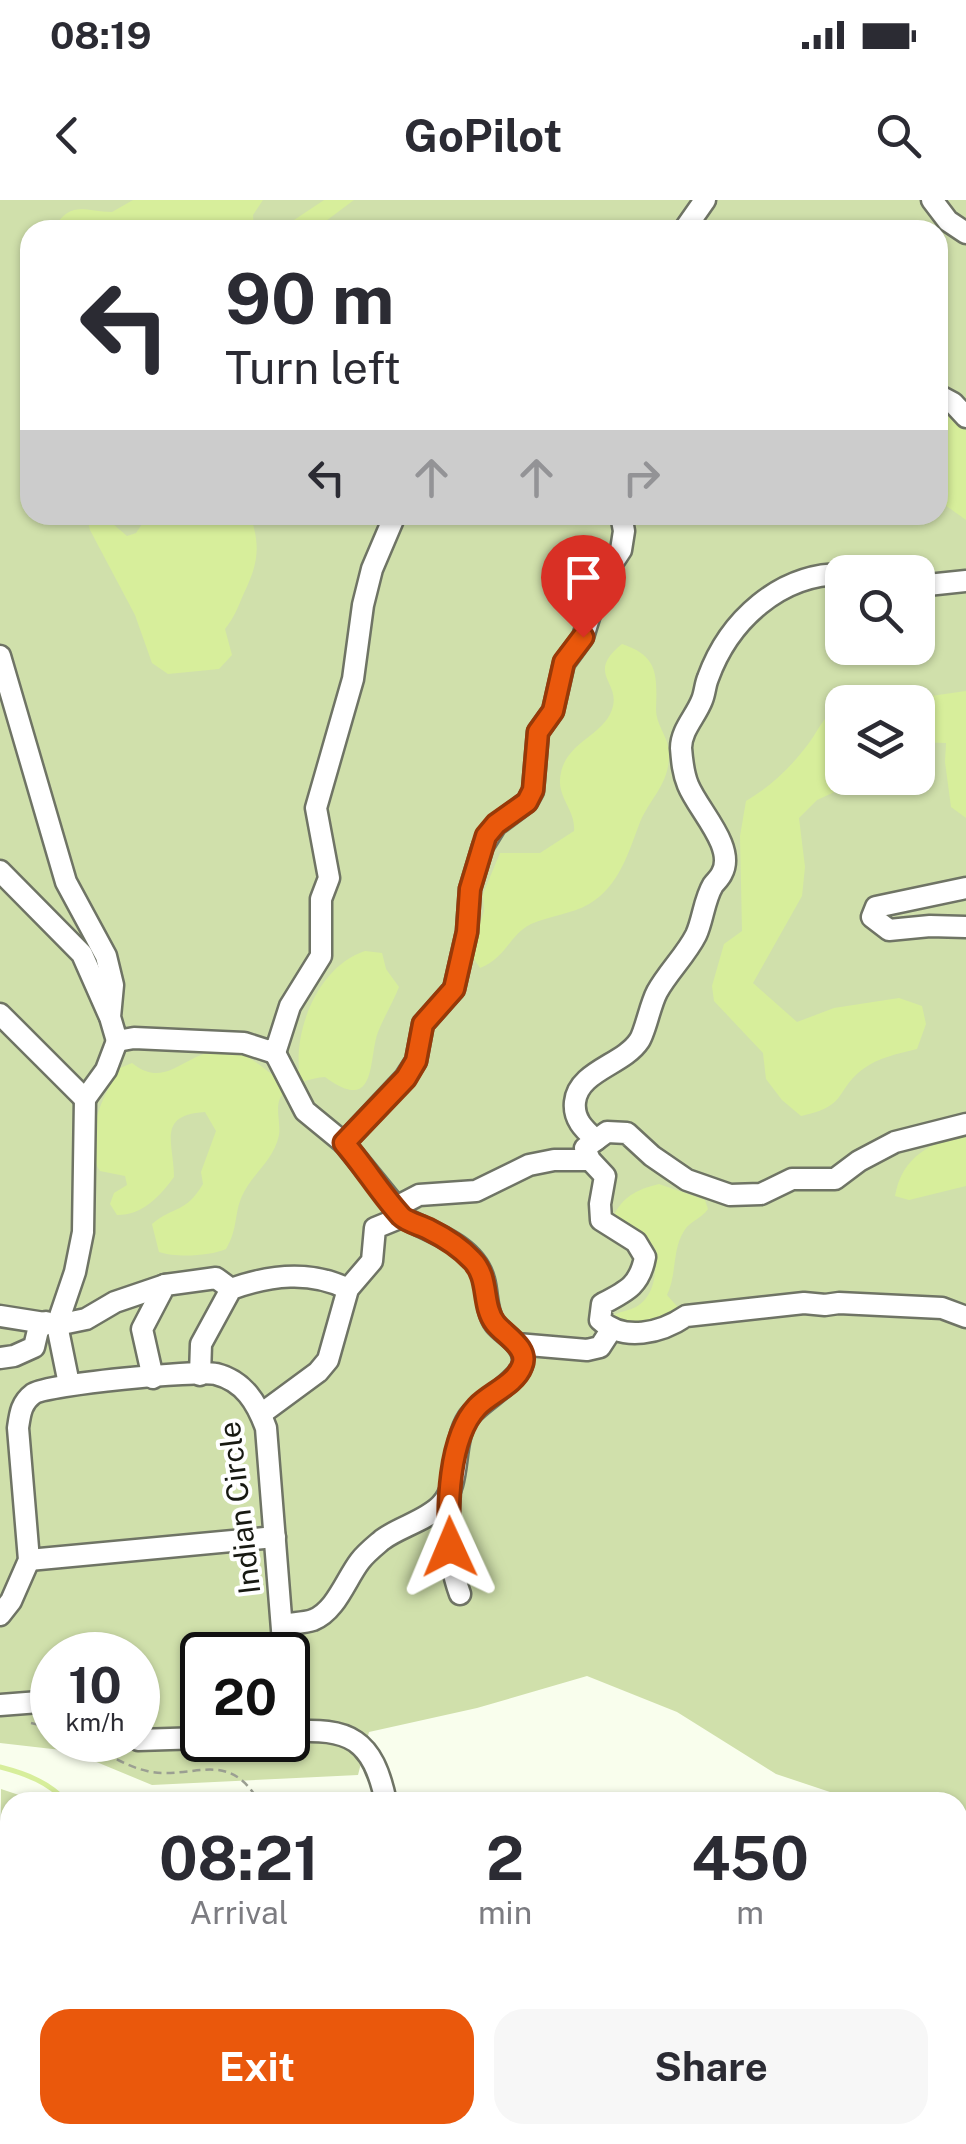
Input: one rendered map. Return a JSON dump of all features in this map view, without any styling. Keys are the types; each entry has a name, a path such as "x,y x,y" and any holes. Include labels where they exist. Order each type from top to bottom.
{"lane":[{"path":"932,200 947,220"},
{"path":"391,525 372,569 353,679 316,808 328,878 321,899 322,956 290,1006 275,1053 306,1111 344,1143 399,1212 453,1243 475,1262 484,1277 493,1321 524,1356 522,1367 508,1383 479,1404 459,1438 448,1519 453,1576 460,1594"},
{"path":"344,1143 406,1078 416,1061 423,1024 454,989 467,932 470,889 483,846 496,824 527,802 533,790 538,732 553,711 564,662 583,637 600,582 621,550 623,525"},
{"path":"825,574 788,584 762,600 731,636 681,740 687,782 726,853 724,872 712,886 695,937 658,990 640,1041 584,1082 575,1102 579,1124 605,1176 601,1220 636,1242 645,1256 642,1275 624,1293 602,1304 600,1320 611,1330 638,1334 686,1316 804,1303 942,1308 966,1317"},
{"path":"935,584 966,581"},
{"path":"0,656 66,882 106,956 113,985 110,1017"},
{"path":"0,871 82,954 117,1041 106,1070 84,1099 83,1232 75,1272 52,1324 69,1384"},
{"path":"966,888 876,908 872,918 888,930 966,927"},
{"path":"0,1014 84,1099"},
{"path":"117,1041 134,1038 244,1042 275,1053"},
{"path":"261,1414 318,1372 328,1360 348,1290 372,1261 375,1228 420,1195 476,1191 529,1165 593,1150 607,1132 626,1133 687,1180 730,1195 761,1194 792,1178 836,1179 858,1161 895,1142 966,1124"},
{"path":"200,1374 200,1344 231,1289 260,1278 312,1276 348,1290"},
{"path":"0,1358 34,1347 38,1330 86,1319 115,1302 165,1285 216,1278 231,1289"},
{"path":"153,1378 142,1329 165,1285"},
{"path":"0,1316 52,1324"},
{"path":"517,1344 587,1350 600,1348 611,1330"},
{"name":"Indian Circle","path":"0,1615 12,1601 29,1560 18,1428 21,1407 36,1392 69,1384 215,1374 238,1384 256,1401 266,1428 283,1632"},
{"path":"283,1625 313,1620 324,1612 361,1559 384,1538 441,1506 450,1489"},
{"path":"29,1560 275,1537"},
{"path":"0,1705 30,1703"},
{"path":"310,1730 348,1736 367,1750 384,1792"}],"path":[{"path":"127,1762 147,1772 208,1768 226,1772 242,1780 251,1792"}],"shaded area":[{"path":"0,200 966,200 966,1792 830,1792 776,1774 677,1712 587,1676 477,1708 369,1732 358,1775 152,1785 97,1762 160,1762 160,1632 30,1632 30,1746 0,1743"},
{"path":"133,200 263,200 253,220 60,220 78,209 112,212"},
{"path":"324,200 354,200 327,220 294,220"},
{"path":"948,410 966,430 966,520 948,507"},
{"path":"89,525 114,525 127,536 136,533 141,525 253,525 255,564 238,608 225,629 232,655 219,669 168,674 152,663 135,615"},
{"path":"622,644 643,655 653,669 657,716 669,753 663,781 640,822 622,868 608,888 582,907 524,928 496,958 480,968 474,959 473,944 484,911 483,894 500,853 540,853 574,831 560,787 563,767 568,756 609,716 614,697 606,676 606,662"},
{"path":"966,691 966,818 951,807 946,743 935,743 935,695"},
{"path":"825,719 828,795 799,818 805,867 802,896 753,983 797,1022 834,1008 899,998 922,1006 926,1024 917,1049 869,1065 834,1103 801,1116 766,1079 763,1053 714,1001 712,986 724,944 742,931 740,836 746,801 786,770"},
{"path":"365,951 382,953 386,969 399,987 378,1032 368,1079 354,1090 325,1077 302,1082 286,1091 278,1104 276,1144 242,1196 226,1249 193,1255 159,1252 152,1224 197,1194 216,1131 205,1112 179,1119 171,1133 174,1177 143,1208 117,1215 110,1204 114,1193 127,1185 125,1176 100,1171 92,1146 101,1105 120,1068 132,1063 157,1073 214,1051 229,1051 249,1058 278,1079 299,1069 301,1034 314,998 336,969"},
{"path":"966,1132 966,1186 909,1200 895,1196 911,1161 941,1141"},
{"path":"659,1184 705,1200 708,1209 680,1238 667,1295 682,1312 679,1324 614,1323 613,1316 636,1307 648,1295 655,1262 654,1246 617,1223 615,1213 633,1194"}],"waterway":[{"path":"0,1767 55,1792"}],"route":[{"path":"450,1547 450,1489 459,1438 479,1404 508,1383 522,1367 524,1356 493,1321 484,1277 475,1262 453,1243 402,1217 344,1143 406,1078 416,1061 423,1024 454,989 467,932 470,889 486,836 527,802 533,790 538,732 553,711 564,662 583,637"}]}
